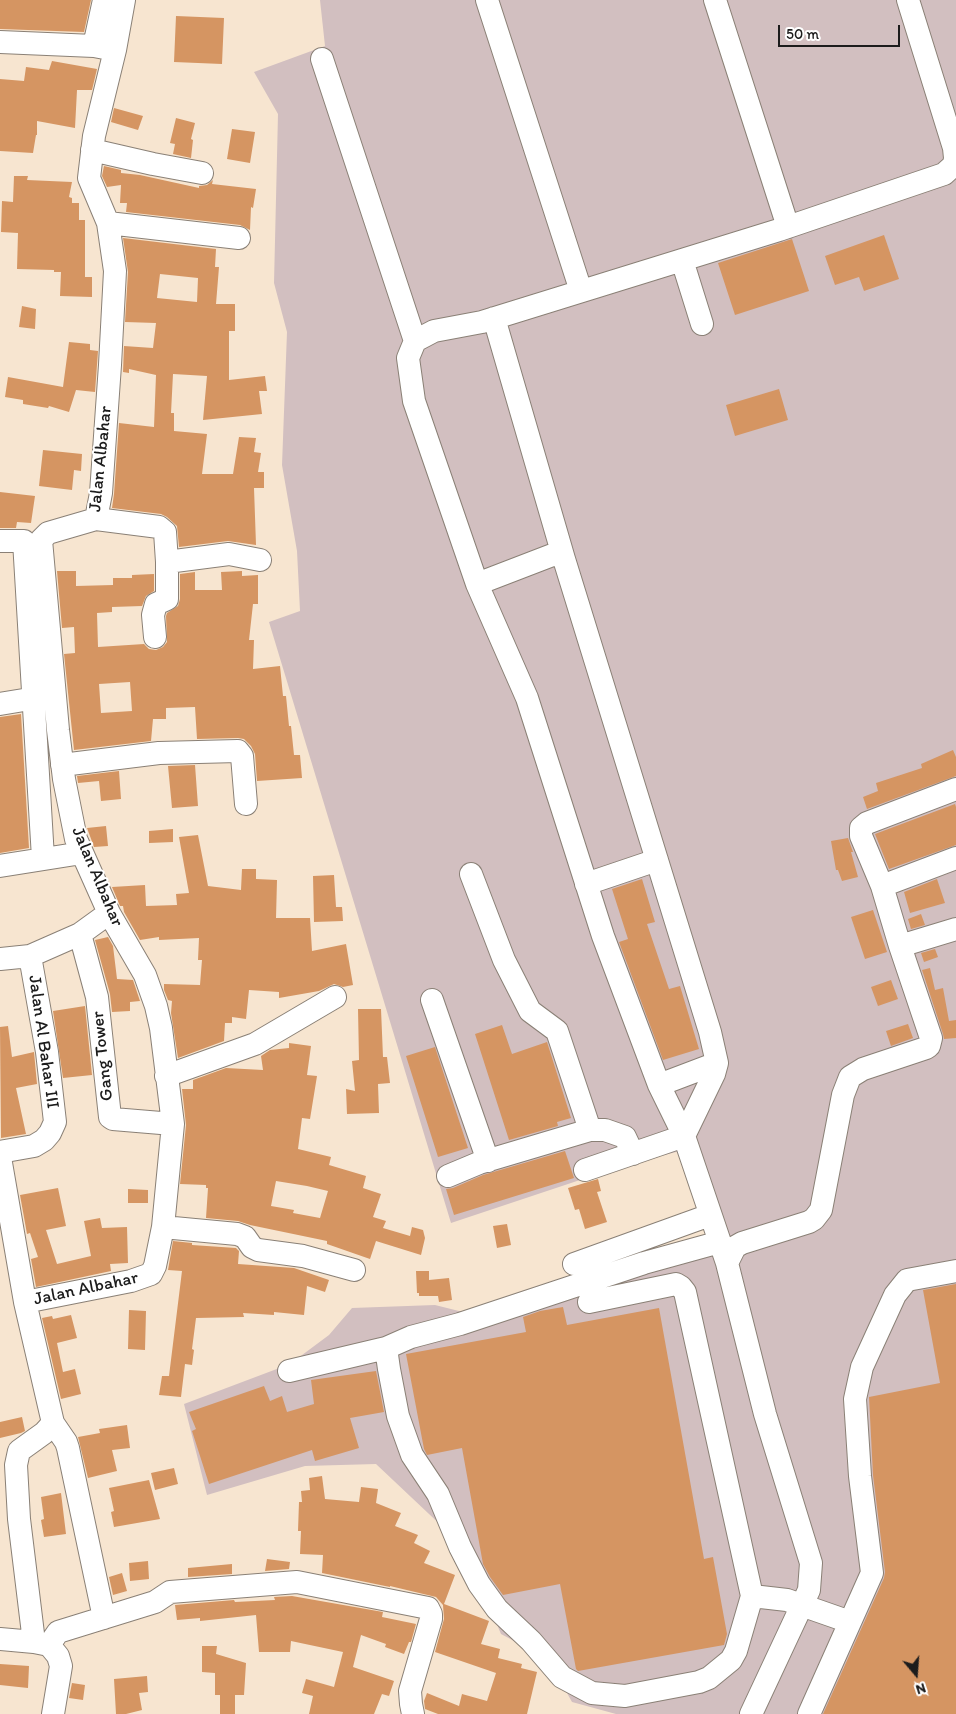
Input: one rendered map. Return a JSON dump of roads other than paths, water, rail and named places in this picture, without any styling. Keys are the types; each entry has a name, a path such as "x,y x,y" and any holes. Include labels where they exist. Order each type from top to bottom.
{"street":[{"path":"0,42 104,48 104,0"},
{"name":"Jalan Albahar","path":"53,1423 25,1302 131,1281 151,1274 155,1266 163,1227 172,1124 161,1028 145,975 109,913 76,839 63,772 44,697 41,540 48,533 96,520 103,468 115,271 108,223 89,178 104,48 124,0"},
{"path":"487,0 581,291"},
{"path":"715,0 788,227"},
{"path":"751,1714 811,1608 809,1590 811,1563 765,1414 723,1252 684,1136 659,1085 603,936 527,698 477,584 414,401 408,358 415,341 434,331 482,322 788,227 944,174 954,165 954,148 908,0"},
{"path":"322,58 415,341"},
{"path":"92,150 202,173"},
{"path":"108,223 239,238"},
{"path":"682,260 702,324"},
{"path":"494,318 564,559 710,1032 717,1063 714,1074 684,1136 585,1170"},
{"path":"96,520 161,528 164,532 167,562 167,599 156,604 153,615 155,637"},
{"path":"0,541 24,541 44,697 38,781 43,858"},
{"path":"167,562 229,554 260,560"},
{"path":"477,584 548,556 555,554 564,559"},
{"path":"0,704 44,697"},
{"path":"38,781 63,772 159,753 238,751 242,756 246,804"},
{"path":"289,1371 386,1348 411,1337 460,1324 644,1263 723,1252 742,1243 814,1219 821,1210 843,1095 850,1077 863,1069 926,1048 929,1046 931,1038 882,886 861,836 861,828 956,789"},
{"path":"0,866 82,853"},
{"path":"882,886 956,858"},
{"path":"586,884 657,860"},
{"path":"470,874 504,960 530,1011 557,1031 590,1130"},
{"path":"0,959 30,956 80,934 109,913"},
{"path":"900,946 956,929"},
{"name":"Gang Tower","path":"80,934 97,997 110,1117 113,1119 172,1124"},
{"name":"Jalan Al Bahar III","path":"0,1152 34,1146 44,1140 55,1122 47,1052 30,956"},
{"path":"166,1076 255,1044 335,998"},
{"path":"432,1000 488,1161"},
{"path":"659,1085 717,1063"},
{"path":"448,1176 488,1161 590,1130 605,1130 625,1137 633,1154"},
{"path":"0,1158 6,1240 25,1302"},
{"path":"574,1264 710,1215"},
{"path":"163,1227 237,1234 245,1237 252,1247 258,1250 303,1256 354,1270"},
{"path":"809,1714 847,1620 872,1573 860,1476 855,1399 862,1367 895,1295 907,1280 956,1271"},
{"path":"386,1348 388,1368 398,1416 412,1455 438,1494 460,1547 479,1584 497,1609 531,1641 562,1677 592,1693 624,1696 699,1682 709,1678 731,1660 736,1651 752,1596 685,1292 681,1286 676,1284 589,1302"},
{"path":"41,1643 10,1519 19,1451 44,1433 53,1423 68,1448 104,1618"},
{"path":"41,1643 58,1632 155,1602 170,1592 297,1582 428,1608 432,1614 410,1690 414,1714"},
{"path":"752,1596 787,1600 847,1620"},
{"path":"0,1640 41,1643 58,1656 61,1666 53,1714"}]}
